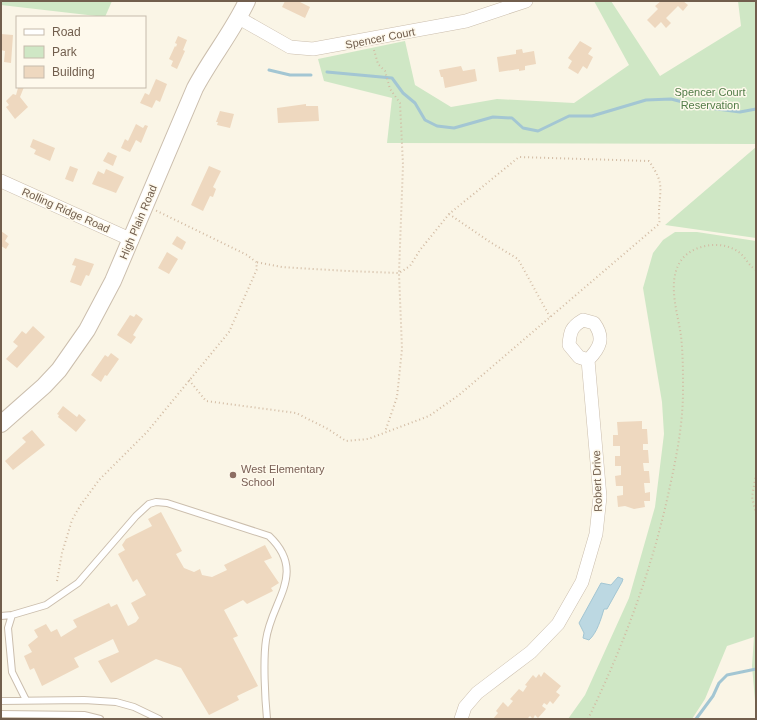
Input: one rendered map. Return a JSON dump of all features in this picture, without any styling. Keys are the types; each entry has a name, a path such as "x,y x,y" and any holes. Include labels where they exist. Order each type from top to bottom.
{"street":[{"name":"High Plain Road","path":"1,424 44,386 75,348 113,281 132,240 195,88 206,68 239,18 247,1"},
{"name":"Spencer Court","path":"239,18 277,40 296,48 324,49 474,19 526,1"},
{"name":"Rolling Ridge Road","path":"1,181 132,240"},
{"name":"Robert Drive","path":"461,719 465,707 477,693 531,652 558,624 582,582 596,534 600,497 588,360"}],"lane":[{"path":"1,616 12,615 46,605 78,583 136,516 149,504 156,502 167,503 268,536 278,545 284,558 286,573 285,590 271,621 266,640 267,719"},
{"path":"12,615 8,628 12,672 26,700"},
{"path":"1,701 93,700 116,702 134,707 159,719"},
{"path":"1,714 84,715 100,719"}],"path":[{"path":"372,39 378,64 385,71 390,89 400,103 403,165 399,273 402,349 397,397 385,432"},
{"path":"145,206 247,255 256,262 282,266 340,271 399,273 410,266 420,250 449,214 519,157 649,161 658,174 662,191 658,216 659,224 459,395 429,416 368,439 346,441 328,429 296,413 206,401 189,380"},
{"path":"449,214 518,259 550,317"},
{"path":"588,719 644,584 659,533 676,460 682,410 683,374 675,287 677,270 683,259 692,251 699,248 716,246 730,248 740,253 756,270"},
{"path":"57,581 64,546 72,520 80,506 99,480 147,432 229,332 252,283 257,269 256,262"},
{"path":"756,474 752,497 756,514"}],"green space":[{"path":"1,1 112,1 105,16 1,5"},
{"name":"Spencer Court Reservation","path":"594,1 611,1 660,76 741,26 738,1 756,1 756,144 387,143 392,98 324,81 318,59 405,41 415,85 451,107 497,99 574,103 629,65"},
{"path":"756,147 756,238 665,225"},
{"path":"675,232 697,232 756,241 756,712 752,666 754,637 727,646 705,699 692,719 568,719 585,695 629,598 655,507 664,434 662,402 643,288 653,253 663,240"}],"water":[{"path":"618,577 623,579 622,582 607,609 604,609 594,634 589,640 583,638 584,633 579,623 601,583 611,585"}],"building":[{"path":"285,1 298,1 310,7 305,18 282,7"},
{"path":"661,1 683,1 688,5 683,11 678,6 666,18 671,23 666,28 661,22 655,28 647,20 658,9 655,6"},
{"path":"1,34 13,35 11,63 4,62 5,51 1,50"},
{"path":"178,36 187,40 183,50 185,51 177,69 171,66 173,61 169,59 175,46 176,47 177,44 175,43"},
{"path":"580,41 592,48 588,54 593,57 587,69 583,66 578,74 568,68 572,61 568,58"},
{"path":"522,49 523,53 534,51 536,64 525,66 525,70 519,71 519,69 499,72 497,57 516,54 516,50"},
{"path":"461,66 463,71 475,69 477,81 445,88 443,77 441,77 439,70"},
{"path":"156,79 167,84 160,102 156,100 152,108 140,103 145,93 149,95"},
{"path":"18,88 24,88 20,97 28,107 15,119 6,107 9,105 6,101 13,94 16,95"},
{"path":"306,104 306,106 318,106 319,121 278,123 277,108"},
{"path":"220,111 234,114 230,128 217,125 218,122 216,122"},
{"path":"136,124 143,128 145,125 148,126 141,143 136,140 130,152 121,148 125,139 128,141"},
{"path":"33,139 55,148 50,161 34,154 36,150 30,147"},
{"path":"108,152 117,156 113,166 103,161"},
{"path":"70,166 78,169 73,182 65,179"},
{"path":"209,166 221,171 213,187 216,189 213,197 210,196 203,211 191,205"},
{"path":"106,169 124,177 116,193 92,184 98,171 104,174"},
{"path":"1,231 8,236 5,241 9,244 6,249 1,246"},
{"path":"177,236 186,242 182,250 172,244"},
{"path":"167,252 178,259 169,274 158,268"},
{"path":"75,258 94,264 89,276 86,275 81,286 70,282 76,266 72,265"},
{"path":"136,314 143,319 133,335 136,337 131,344 117,335 130,315 134,317"},
{"path":"33,326 45,337 17,368 6,359 18,346 13,342 22,331 26,334"},
{"path":"111,353 119,359 101,382 91,375 105,355 108,357"},
{"path":"63,406 77,417 79,414 86,420 76,432 58,417 59,415 57,414"},
{"path":"642,421 642,429 647,429 648,444 643,444 643,450 648,450 649,463 643,463 644,471 649,471 650,483 644,483 645,493 650,492 650,501 644,501 645,507 634,509 625,506 618,507 617,496 623,495 623,486 616,486 615,476 621,475 621,466 615,466 615,456 620,456 620,446 613,446 613,435 618,435 617,422"},
{"path":"32,430 45,445 13,470 5,461 26,442 22,438"},
{"path":"161,512 182,551 176,554 184,568 194,572 200,569 202,575 212,577 227,570 224,565 265,545 272,558 264,561 279,583 271,588 273,591 247,604 243,600 224,610 238,636 233,638 258,686 237,696 239,700 209,715 181,668 156,659 111,683 98,661 119,652 113,639 74,658 79,667 42,686 34,668 30,670 24,656 32,652 28,645 38,637 34,630 46,624 51,632 57,629 61,637 77,627 73,620 109,603 111,607 117,604 128,626 136,622 139,618 131,603 146,595 137,579 133,582 118,554 125,550 122,545 126,539 152,526 148,519"},
{"path":"544,672 561,686 556,692 560,695 553,704 550,701 547,705 544,703 542,706 546,709 538,718 535,715 533,719 530,716 527,719 493,719 498,713 496,711 503,702 508,707 513,701 510,699 519,689 523,692 527,686 525,685 533,675 536,678 539,674 541,677"}],"waterway":[{"path":"269,70 290,75 311,75"},
{"path":"327,72 392,78 403,93 415,103 425,120 437,126 454,128 493,117 512,118 523,128 538,131 569,116 592,116 646,100 671,99 702,107 740,112 756,109"},
{"path":"696,719 713,696 719,683 727,675 756,669"}],"place":[{"name":"West Elementary School","path":"233,475"}]}
